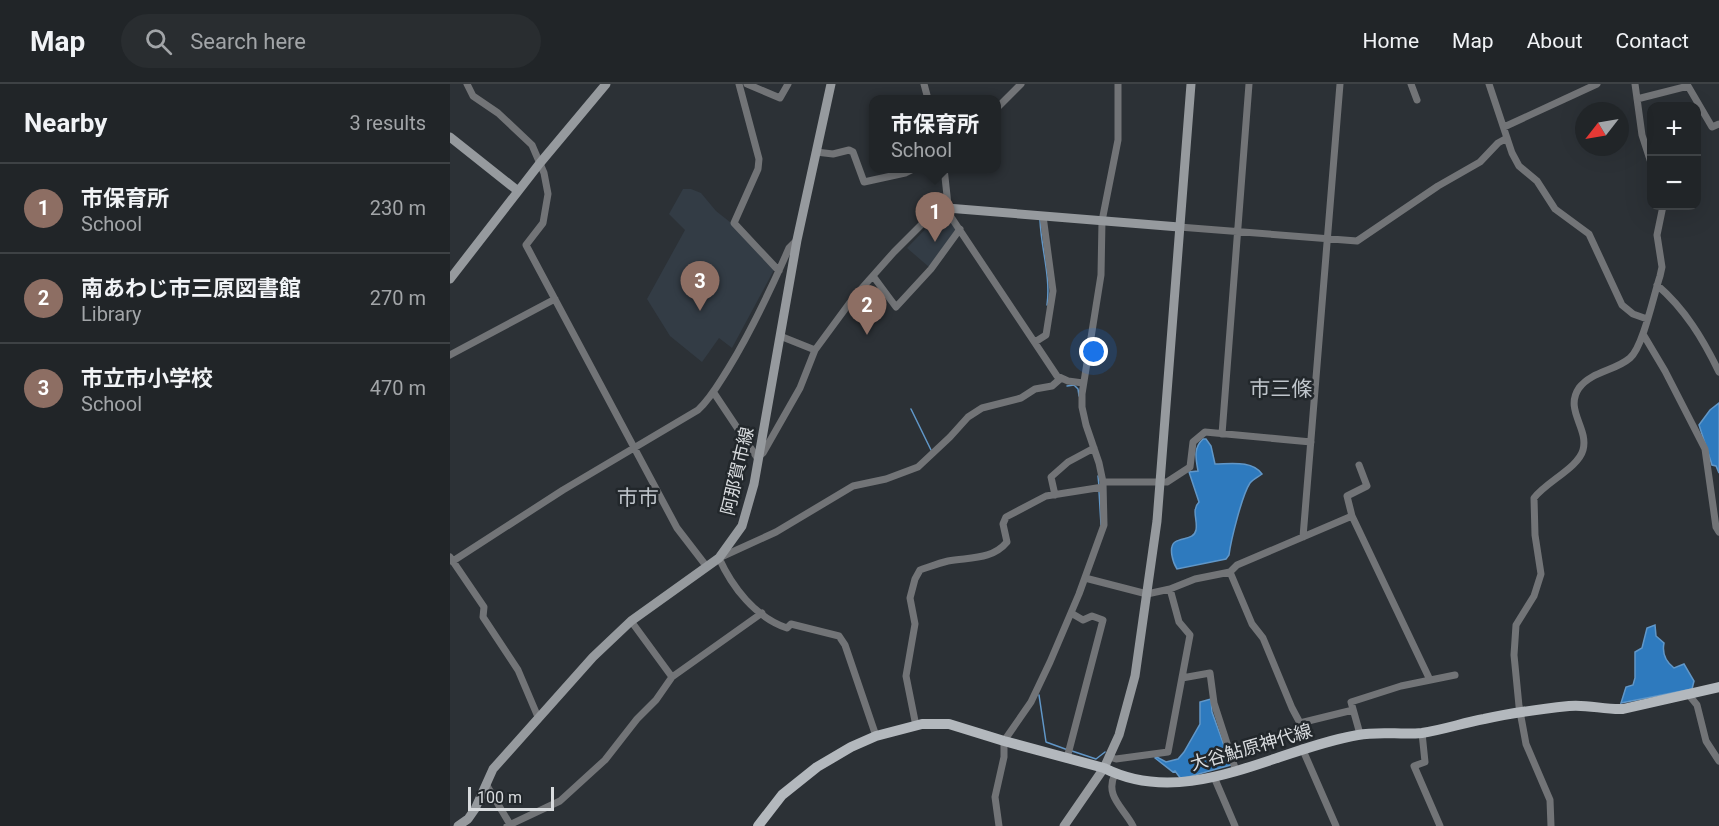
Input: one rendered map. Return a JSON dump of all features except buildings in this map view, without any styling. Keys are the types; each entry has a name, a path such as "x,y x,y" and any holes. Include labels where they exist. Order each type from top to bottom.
{"main road":[{"name":"大谷鮎原神代線","path":"758,826 782,795 817,767 851,747 876,736 922,724 949,724 1104,768 1115,774 1176,783 1214,777 1302,748 1359,734 1422,732 1487,718 1572,706 1609,710 1623,709 1719,687"}],"street":[{"path":"450,279 540,163 606,84"},
{"path":"739,84 759,159 758,169 734,223 779,271"},
{"path":"747,84 780,98 789,84"},
{"name":"阿那賀市線","path":"458,826 468,819 475,809 493,769 593,657 630,621 719,558 742,526 754,484 797,240 831,84"},
{"path":"1001,105 1021,84"},
{"path":"999,826 995,797 1004,757 1004,741 1036,692 1071,613 1104,525 1103,485 1082,407 1083,383 1101,275 1102,221 1118,140 1118,84"},
{"path":"1064,826 1104,768 1119,735 1132,685 1157,521 1191,84"},
{"path":"1222,434 1249,84"},
{"path":"1303,537 1340,84"},
{"path":"1411,84 1417,100"},
{"path":"1489,84 1512,153 1519,166 1538,181 1555,209 1589,234 1622,305 1633,314 1647,319"},
{"path":"1504,127 1597,84"},
{"path":"1635,84 1642,135 1649,156"},
{"path":"469,86 473,96 498,113 532,145 545,176 548,194 543,223 526,245 682,536 707,567"},
{"path":"1637,99 1688,86 1712,127 1719,124"},
{"path":"450,137 518,191"},
{"path":"714,393 759,457 764,453 800,388 815,350 854,297 938,208 1356,241 1438,186 1480,162 1498,143 1507,138"},
{"path":"816,152 833,154 849,150 853,152 864,182 905,173"},
{"path":"945,173 947,208 960,229 1059,379 1083,383"},
{"path":"945,177 948,173"},
{"path":"1551,826 1550,800 1529,752 1521,714 1514,655 1516,626 1534,596 1541,574 1535,535 1534,498 1581,457 1584,440 1574,407 1574,400 1579,389 1598,373 1632,357 1640,343 1662,267 1657,235 1662,210"},
{"path":"1035,342 1047,335 1053,291 1043,216"},
{"path":"873,276 896,307 931,269 960,229"},
{"path":"538,717 518,669 483,617 484,607 451,560 698,410 714,393 748,334 789,248 797,240"},
{"path":"1657,285 1675,300 1692,323 1719,372"},
{"path":"450,355 555,299"},
{"path":"1643,334 1677,393 1705,449 1716,526 1719,532"},
{"path":"780,336 815,350"},
{"path":"876,736 840,636 791,624 787,628 777,624 762,614 735,587 719,558 776,532 853,486 886,478 918,466 968,417 982,408 1021,398 1035,389 1052,386 1059,379"},
{"path":"916,726 906,676 915,624 910,598 920,570 946,562 990,555 1000,550 1007,542 1003,524 1006,517 1046,496 1103,485 1167,482 1190,467 1193,442 1205,432 1311,441"},
{"path":"1055,495 1051,477 1068,462 1094,448"},
{"path":"1359,465 1366,486 1347,496 1352,516 1430,680"},
{"path":"1085,578 1147,594 1195,579 1230,572 1237,565 1352,516"},
{"path":"1230,572 1252,624 1263,638 1300,723 1353,710"},
{"path":"1109,757 1116,759 1168,752 1190,635 1179,622 1170,588"},
{"path":"1067,758 1103,620 1092,616 1083,620 1071,613"},
{"path":"486,784 509,826 560,801 604,760 637,718 656,700 672,677 762,614"},
{"path":"630,621 672,677"},
{"path":"1182,678 1210,673 1214,703 1236,771"},
{"path":"1359,734 1352,702 1401,686 1455,675"},
{"path":"1688,694 1696,705 1706,741 1719,761"},
{"path":"1422,732 1425,762 1414,766 1440,826"},
{"path":"1302,748 1336,826"},
{"path":"1115,774 1111,783 1113,795 1133,826"},
{"path":"1214,777 1234,826"}],"shaded area":[{"path":"683,189 701,193 716,211 735,226 775,268 732,348 719,338 702,362 670,336 647,299 685,230 669,214"},
{"path":"945,212 956,229 929,267 907,248 941,213"}],"water":[{"path":"1719,403 1719,473 1716,466 1712,465 1699,425 1710,410"},
{"path":"1203,439 1206,439 1211,446 1215,464 1247,465 1262,474 1251,482 1247,489 1226,559 1177,569 1172,555 1173,544 1193,535 1196,530 1195,512 1199,502 1189,472 1198,471 1196,450"},
{"path":"1655,625 1656,636 1664,643 1664,654 1667,660 1674,668 1684,664 1694,681 1692,689 1621,703 1626,687 1633,685 1635,678 1635,652 1642,648 1647,628"},
{"path":"1211,699 1212,712 1231,765 1181,779 1175,771 1173,772 1155,758 1166,762 1178,759 1200,724 1200,702"}],"waterway":[{"path":"1040,220 1048,284 1047,305"},
{"path":"1067,386 1074,385 1078,389 1079,396"},
{"path":"911,409 931,450"},
{"path":"1098,476 1099,486"},
{"path":"1099,491 1101,525"},
{"path":"1039,695 1046,742 1068,750"},
{"path":"1072,751 1096,759 1105,752"}],"place":[{"name":"市保育所","path":"935,242"},
{"name":"市立市小学校","path":"700,311"},
{"name":"南あわじ市三原図書館","path":"867,335"}],"district":[{"name":"市三條","path":"1281,389"},
{"name":"市市","path":"638,498"}]}
